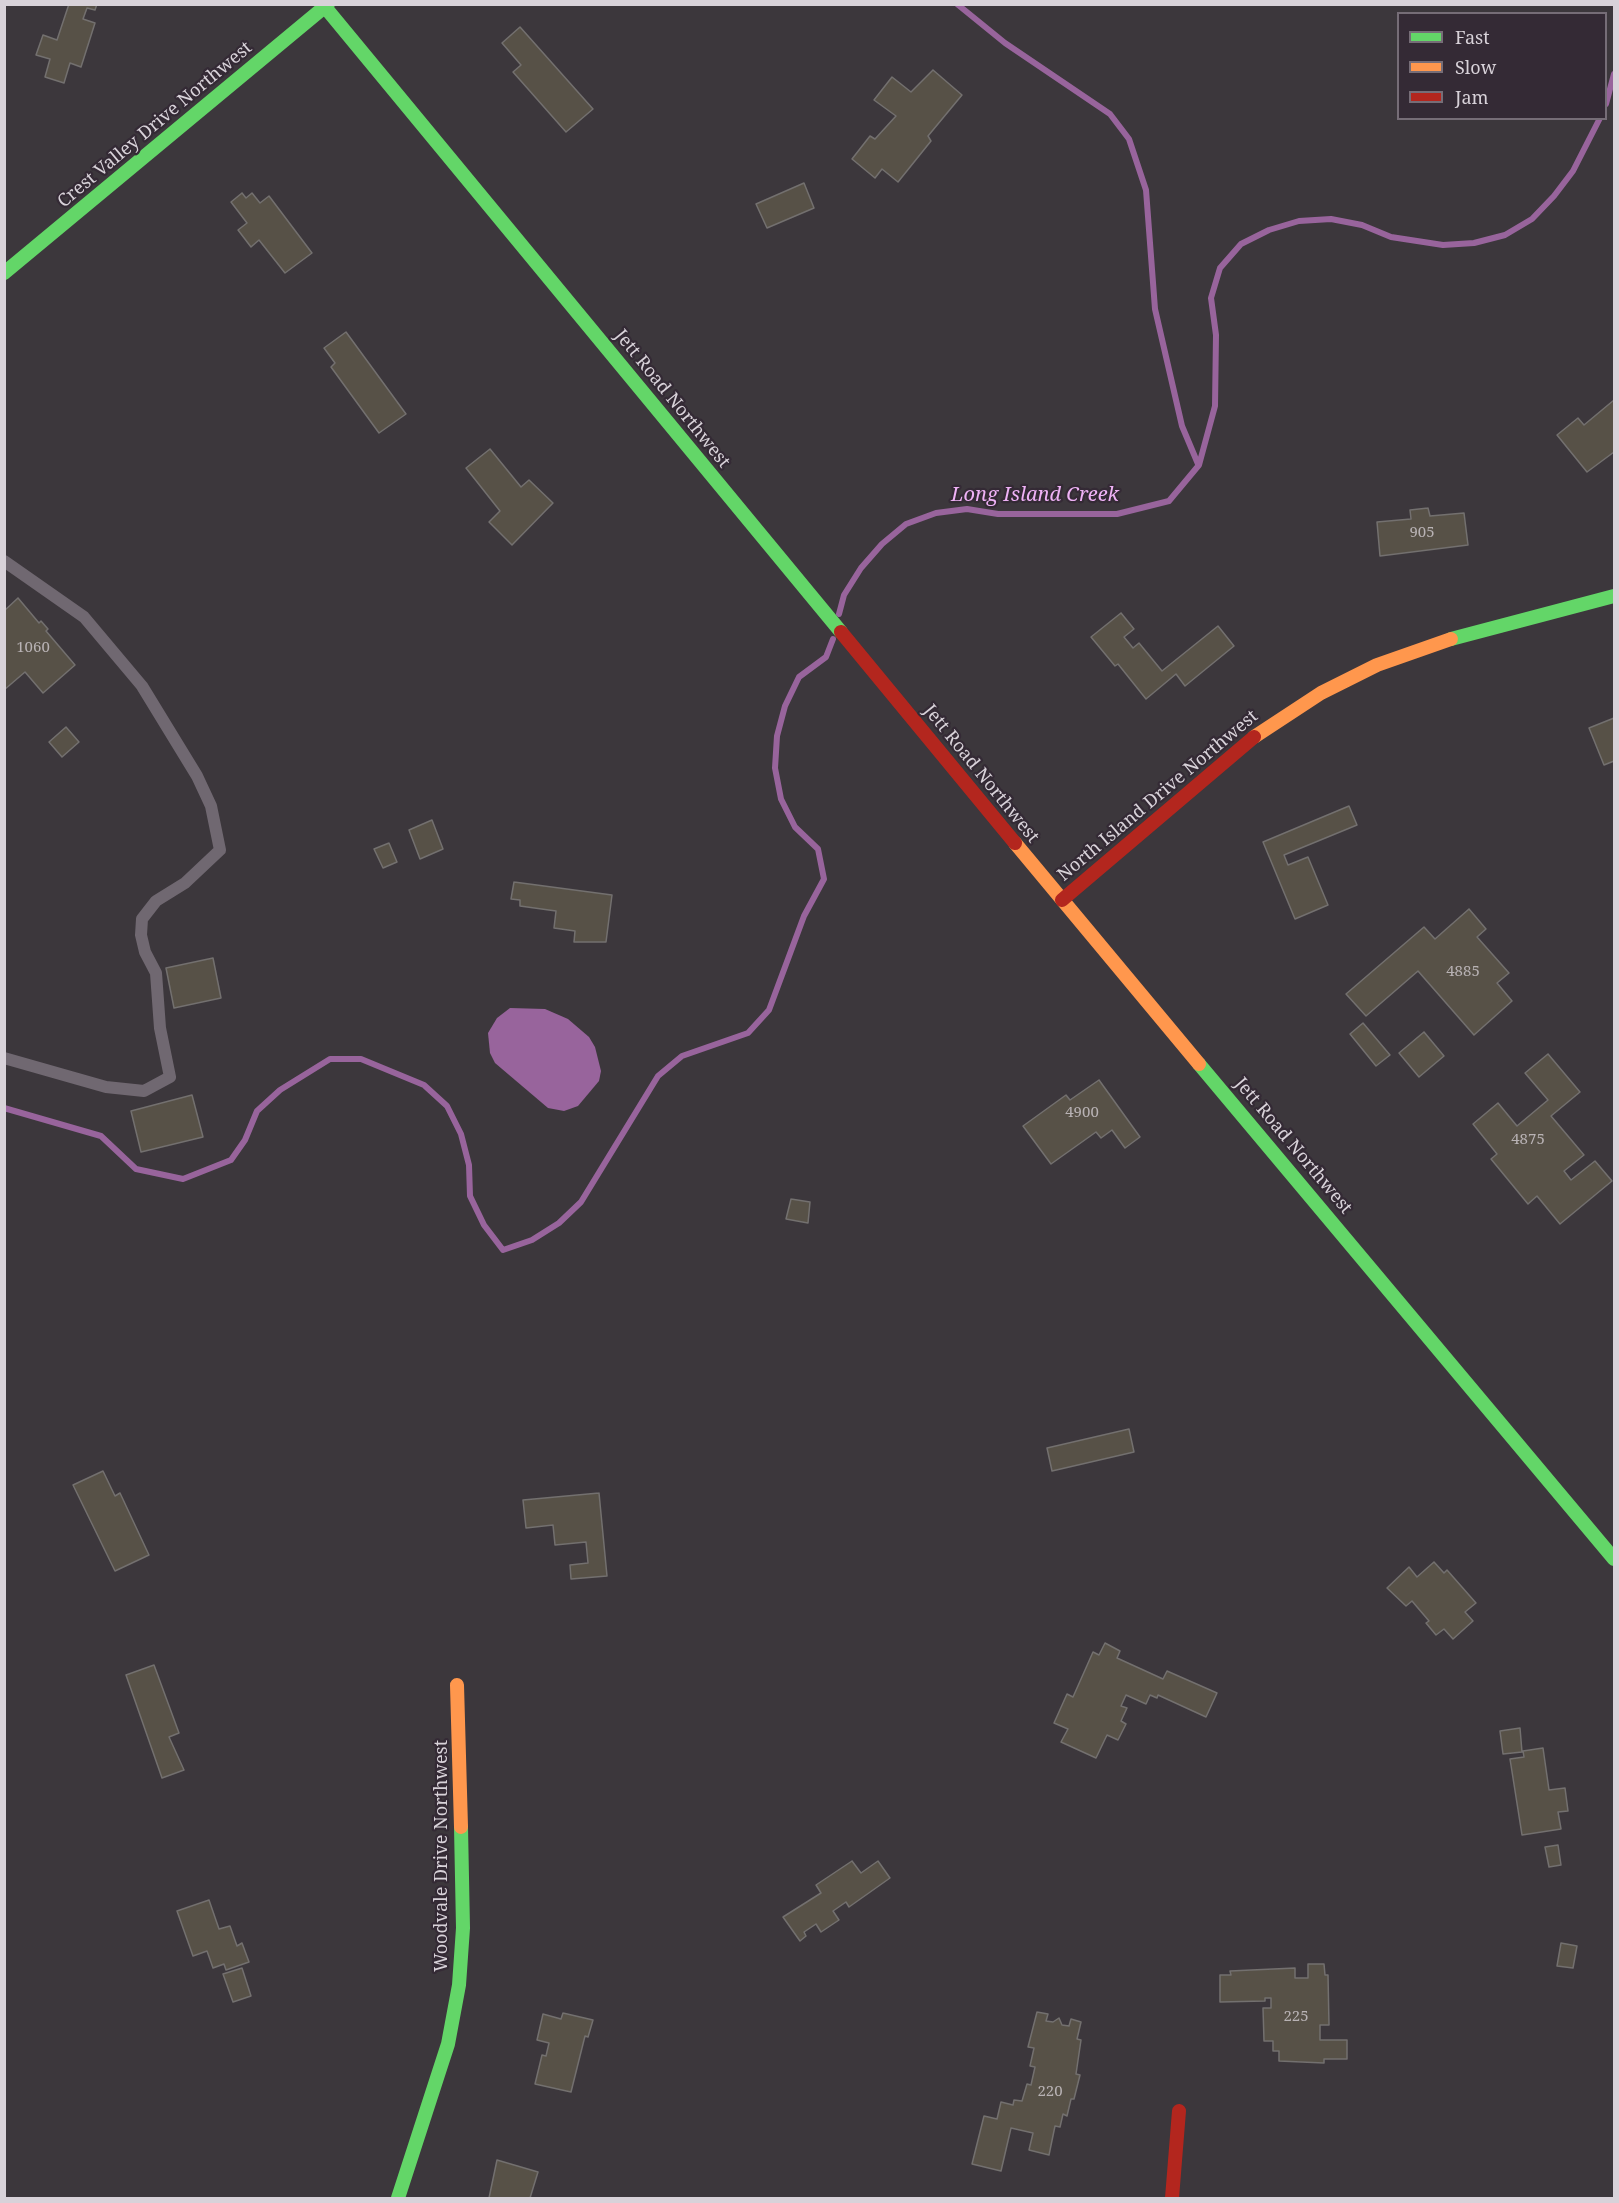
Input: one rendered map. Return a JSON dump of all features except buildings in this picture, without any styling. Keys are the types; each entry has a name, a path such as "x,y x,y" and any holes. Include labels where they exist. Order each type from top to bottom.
{"street":[{"name":"Crest Valley Drive Northwest","path":"4,273 327,6"},
{"name":"Jett Road Northwest","path":"327,6 1062,900 1614,1559"},
{"name":"North Island Drive Northwest","path":"1062,900 1231,754 1274,722 1321,693 1377,665 1434,643 1614,596"},
{"name":"Woodvale Drive Northwest","path":"398,2199 439,2075 448,2043 459,1985 463,1928 457,1685"},
{"path":"1172,2199 1179,2111"}],"lane":[{"path":"4,561 84,617 142,686 197,776 212,806 220,850 185,883 156,901 142,919 143,944 156,973 160,1028 170,1077 144,1091 106,1087 4,1058"}],"shaded area":[{"path":"510,1008 545,1009 568,1019 589,1037 595,1047 601,1071 599,1081 578,1106 564,1111 548,1108 495,1063 490,1053 488,1033 497,1018"}],"waterway":[{"path":"957,4 1005,43 1110,114 1129,139 1146,190 1155,309 1182,426 1198,464"},
{"name":"Long Island Creek","path":"1607,100 1614,74"},
{"name":"Long Island Creek","path":"839,614 844,595 861,568 882,544 906,524 936,513 967,509 998,514 1117,514 1169,501 1199,465 1215,406 1216,335 1211,298 1220,268 1241,244 1269,230 1299,221 1331,219 1362,225 1391,237 1443,245 1474,243 1505,235 1532,219 1554,196 1573,171 1599,120"},
{"name":"Long Island Creek","path":"4,1108 101,1136 136,1169 183,1179 231,1160 245,1140 257,1111 280,1090 330,1059 361,1059 424,1085 447,1106 461,1134 469,1165 470,1196 484,1225 503,1250 532,1240 559,1223 581,1202 658,1076 682,1056 748,1033 769,1010 804,916 824,879 818,849 795,827 781,799 775,768 777,736 785,706 799,677 826,657 833,639"}],"traffic: fast":[{"path":"4,273 328,4"},
{"path":"325,7 841,632"},
{"path":"1451,639 1614,596"},
{"path":"1199,1064 1614,1559"},
{"path":"398,2198 448,2044 459,1985 463,1928 461,1827"}],"traffic: slow":[{"path":"1254,737 1321,693 1377,665 1451,639"},
{"path":"1015,843 1199,1064"},
{"path":"457,1685 461,1827"}],"traffic: jam":[{"path":"841,632 1015,843"},
{"path":"1062,900 1254,737"},
{"path":"1172,2198 1179,2111"}]}
